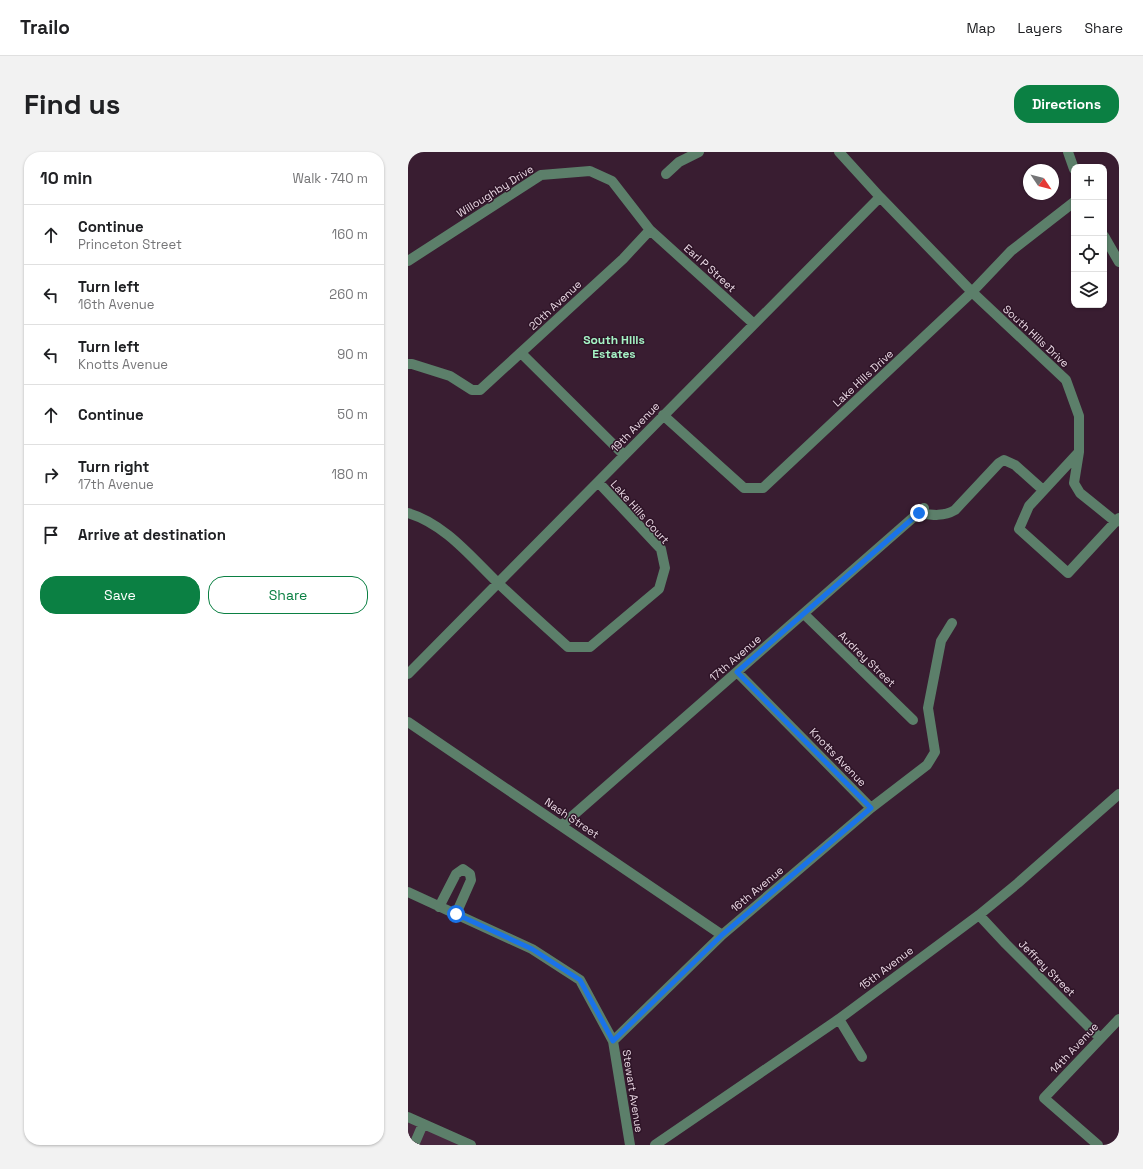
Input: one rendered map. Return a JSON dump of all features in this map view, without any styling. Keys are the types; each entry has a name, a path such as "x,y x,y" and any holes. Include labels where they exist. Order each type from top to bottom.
{"street":[{"path":"666,174 679,162 699,152"},
{"name":"South Hills Drive","path":"839,152 880,197 972,292 1066,380 1079,416 1079,452 1074,482 1080,493 1117,520"},
{"path":"1068,152 1072,164"},
{"name":"Willoughby Drive","path":"408,261 541,175 590,171 612,181 650,230"},
{"name":"19th Avenue","path":"408,674 880,197"},
{"name":"Lake Hills Drive","path":"663,415 744,488 763,488 972,292 1011,251 1071,204"},
{"name":"Earl P Street","path":"650,230 754,324"},
{"name":"20th Avenue","path":"408,364 450,376 472,390 480,390 623,259 650,230"},
{"path":"1107,241 1119,262"},
{"path":"521,353 624,455"},
{"path":"1079,452 1029,506 1019,529 1068,573 1117,520"},
{"name":"17th Avenue","path":"561,826 921,510 937,516 950,513 955,510 999,463 1004,460 1015,465 1043,490"},
{"name":"Lake Hills Court","path":"408,513 421,517 462,546 498,582 568,647 590,647 659,589 666,568 661,549 598,482"},
{"name":"Audrey Street","path":"804,614 913,720"},
{"name":"16th Avenue","path":"613,1041 722,935 871,808 928,765 935,752 928,708 942,641 952,623"},
{"name":"Knotts Avenue","path":"737,672 871,808"},
{"name":"Nash Street","path":"408,722 722,935"},
{"name":"15th Avenue","path":"655,1145 839,1019 979,915 1018,883 1119,794"},
{"path":"439,907 456,874 463,869 470,874 471,880 456,914"},
{"name":"Stewart Avenue","path":"408,892 532,949 580,980 613,1041 630,1145"},
{"name":"Jeffrey Street","path":"979,915 1100,1038"},
{"path":"839,1019 862,1057"},
{"name":"14th Avenue","path":"1098,1145 1044,1098 1119,1019"},
{"path":"408,1117 471,1145"},
{"path":"414,1145 423,1124"}],"shaded area":[{"path":"408,1117 471,1145 408,1145"}],"district":[{"name":"South Hills Estates","path":"614,347"}],"route":[{"path":"456,914 532,949 580,980 613,1041 722,935 871,808 737,672 919,513"}]}
